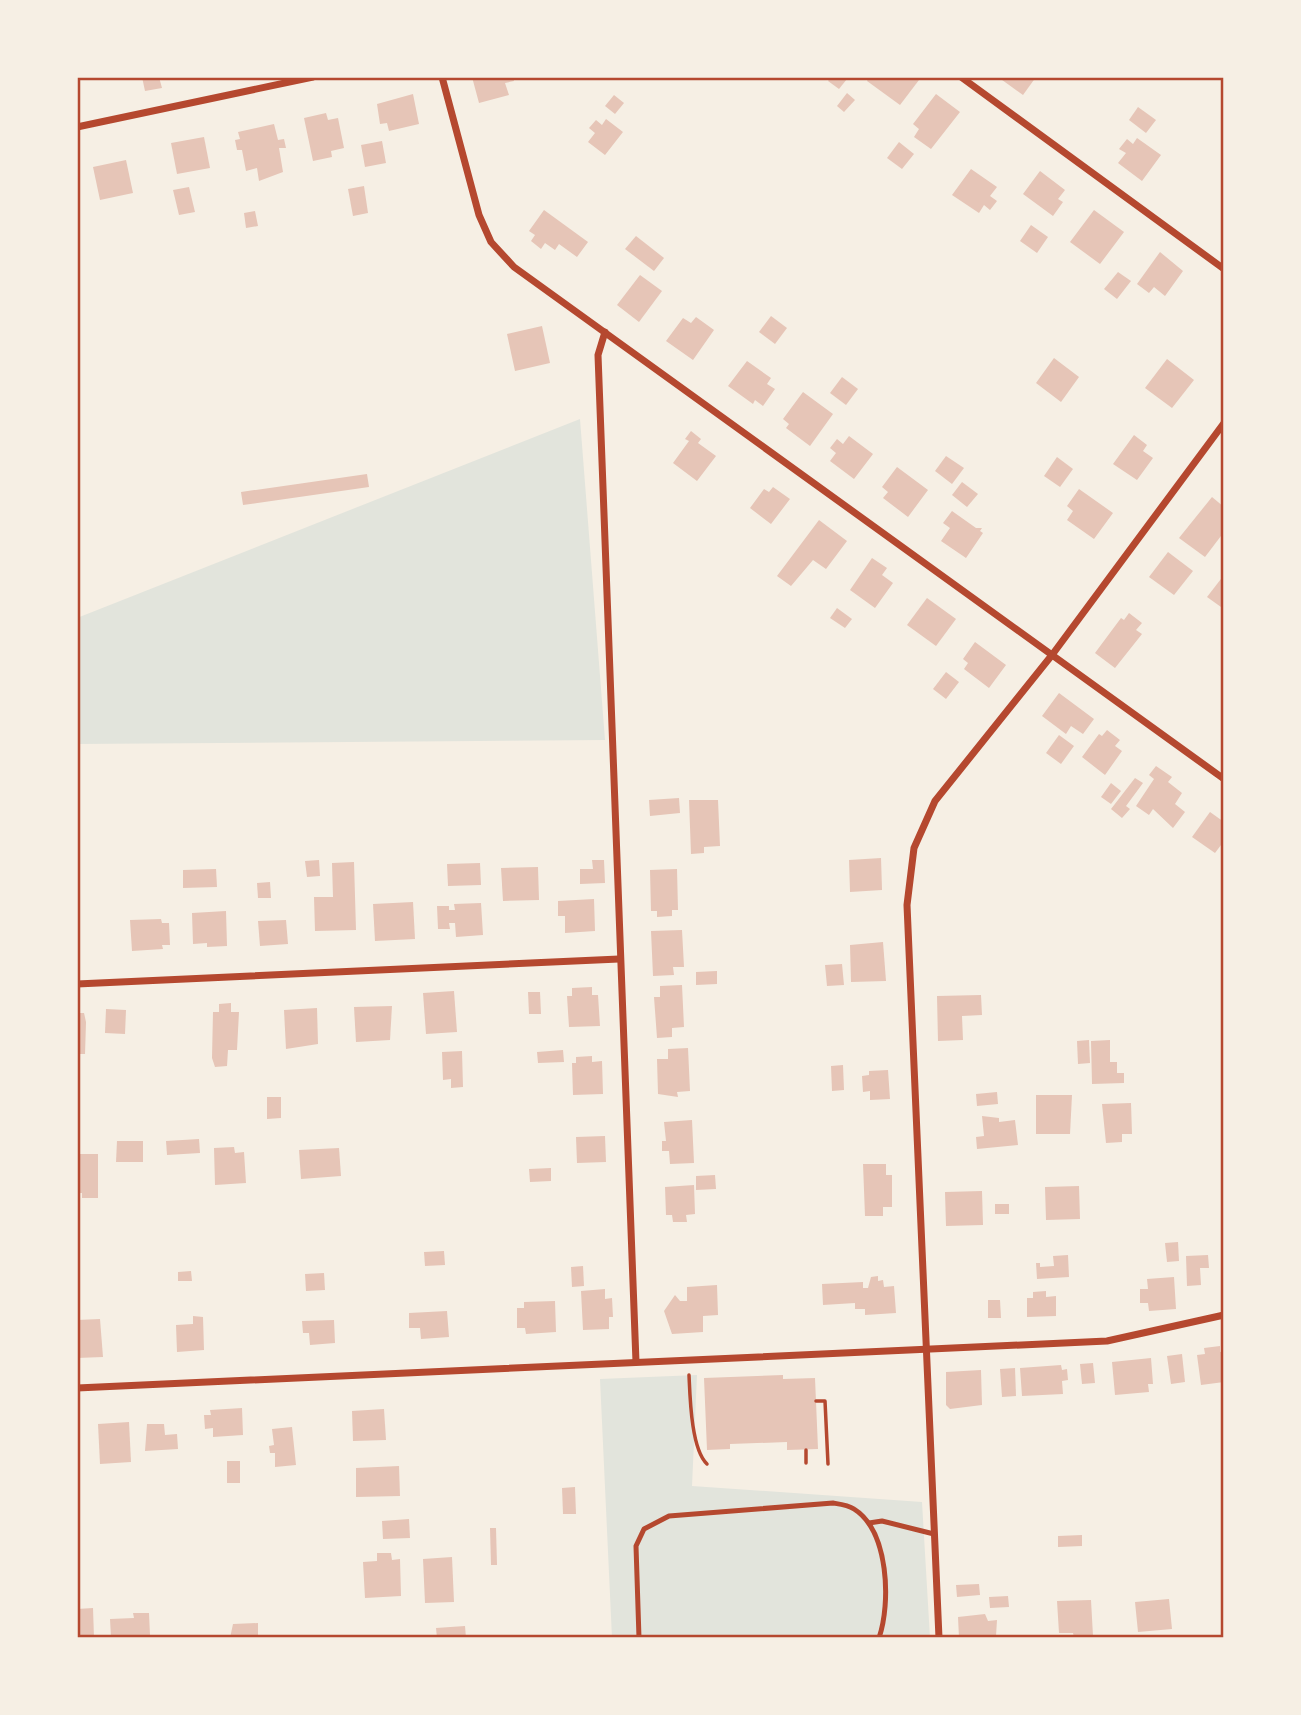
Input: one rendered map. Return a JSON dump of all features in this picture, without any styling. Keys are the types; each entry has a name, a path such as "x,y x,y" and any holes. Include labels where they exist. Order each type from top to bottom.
{"street":[{"path":"77,127 313,77"},
{"path":"442,77 479,215 491,242 514,267 1224,779"},
{"path":"961,77 1224,269"},
{"path":"605,332 598,355 636,1362"},
{"path":"939,1638 907,905 914,848 935,801 1052,655 1224,423"},
{"path":"77,984 619,958"},
{"path":"77,1388 1107,1341 1224,1315"}],"lane":[{"path":"639,1638 636,1546 644,1529 668,1516 832,1503 853,1508 869,1523 881,1546 884,1588 879,1638"},
{"path":"869,1523 882,1521 934,1534"}],"path":[{"path":"687,1360 691,1413 701,1458 707,1464"},
{"path":"816,1401 825,1401 828,1464"},
{"path":"806,1450 806,1463"}],"shaded area":[{"path":"580,419 605,740 77,744 77,618"},
{"path":"697,1375 692,1486 922,1502 930,1638 612,1638 600,1379"}],"building":[{"path":"142,77 159,77 162,88 145,91"},
{"path":"472,77 513,77 514,81 505,83 509,95 479,103"},
{"path":"831,77 847,79 839,89 828,81"},
{"path":"869,77 915,77 919,80 900,105 867,81"},
{"path":"998,77 1036,77 1023,95"},
{"path":"847,93 855,100 844,112 837,106"},
{"path":"413,94 419,124 389,131 387,123 380,124 377,104"},
{"path":"936,94 960,112 931,149 914,137 919,129 913,124"},
{"path":"614,95 624,103 615,114 605,106"},
{"path":"1138,107 1156,120 1146,133 1129,120"},
{"path":"326,113 328,120 338,118 344,148 331,151 332,157 313,161 304,118"},
{"path":"606,119 623,132 605,155 588,142 595,133 589,128 596,120 602,125"},
{"path":"274,124 278,140 284,139 286,148 279,148 283,172 259,181 257,168 246,171 242,150 237,150 235,140 240,139 238,132"},
{"path":"204,137 210,168 177,174 171,143"},
{"path":"1137,138 1161,155 1142,181 1118,163 1126,153 1119,149 1127,139 1133,144"},
{"path":"382,141 386,163 365,167 361,145"},
{"path":"899,142 914,154 902,169 887,158"},
{"path":"126,160 133,193 100,200 93,167"},
{"path":"971,169 997,187 990,196 997,201 990,210 984,205 979,213 952,195"},
{"path":"1040,171 1065,190 1058,199 1063,202 1053,216 1023,194"},
{"path":"364,186 368,213 353,216 348,189"},
{"path":"189,187 195,212 179,215 173,190"},
{"path":"544,210 588,242 577,257 559,244 555,250 545,243 541,249 531,241 535,235 529,231"},
{"path":"1094,210 1124,232 1100,264 1070,242"},
{"path":"255,211 258,226 246,228 244,213"},
{"path":"1031,225 1048,237 1037,253 1020,241"},
{"path":"636,236 664,258 654,271 625,249"},
{"path":"1160,252 1183,271 1165,296 1154,287 1149,293 1137,284"},
{"path":"1118,272 1131,281 1117,299 1104,289"},
{"path":"640,275 662,291 639,322 617,305"},
{"path":"771,316 787,328 775,344 759,332"},
{"path":"696,317 714,330 693,360 666,341 683,318 691,323"},
{"path":"542,326 550,363 515,371 507,334"},
{"path":"1054,358 1079,377 1061,402 1036,383"},
{"path":"1167,359 1194,380 1172,408 1145,388"},
{"path":"747,361 771,378 767,384 775,389 763,406 755,400 753,404 728,386"},
{"path":"842,377 858,389 846,405 830,393"},
{"path":"803,392 833,414 810,446 786,428 789,424 783,419"},
{"path":"691,431 701,439 698,443 716,456 697,481 673,463 689,441 685,439"},
{"path":"1134,435 1147,445 1143,451 1153,458 1137,480 1113,464"},
{"path":"849,436 873,454 854,479 830,461 836,453 830,448 837,439 843,444"},
{"path":"946,456 964,468 952,484 935,471"},
{"path":"1057,457 1073,469 1060,487 1044,476"},
{"path":"897,467 928,490 908,517 883,498 888,492 882,487"},
{"path":"367,474 369,487 243,505 241,492"},
{"path":"962,482 978,494 967,507 952,495"},
{"path":"773,487 790,499 771,524 750,508 764,489 769,492"},
{"path":"1079,489 1113,513 1094,539 1067,520 1073,511 1067,506"},
{"path":"1212,497 1224,507 1224,532 1205,557 1179,538"},
{"path":"952,511 976,528 982,528 980,531 983,533 966,558 941,541 950,528 943,523"},
{"path":"819,520 847,541 826,569 813,560 791,586 777,576"},
{"path":"1168,552 1193,571 1174,595 1149,577"},
{"path":"872,558 887,568 882,575 893,583 875,608 850,590"},
{"path":"1224,575 1224,602 1221,607 1207,597"},
{"path":"927,598 956,619 936,646 907,625"},
{"path":"837,608 852,619 845,628 830,618"},
{"path":"1129,613 1142,623 1136,630 1142,634 1115,668 1095,653 1121,618 1124,620"},
{"path":"975,642 1006,665 989,688 964,669 968,663 963,659"},
{"path":"946,672 959,682 946,699 933,689"},
{"path":"1059,693 1094,719 1083,734 1071,726 1066,734 1042,716"},
{"path":"1107,730 1120,740 1115,746 1122,751 1105,775 1082,757 1099,734 1102,736"},
{"path":"1059,735 1074,746 1061,764 1046,753"},
{"path":"1156,766 1172,777 1168,782 1182,793 1175,804 1185,812 1173,828 1153,809 1149,815 1136,806 1154,779 1149,775"},
{"path":"1135,778 1143,783 1126,806 1130,809 1122,818 1111,809"},
{"path":"1111,783 1121,791 1111,804 1101,797"},
{"path":"679,798 680,813 650,816 649,800"},
{"path":"689,800 718,800 720,846 704,847 704,853 691,854"},
{"path":"1210,812 1224,822 1224,841 1215,853 1192,837"},
{"path":"881,858 882,890 850,892 849,860"},
{"path":"319,860 320,876 307,877 305,861"},
{"path":"592,860 604,860 605,883 580,884 580,869 593,869"},
{"path":"354,862 356,930 315,931 314,897 333,897 332,863"},
{"path":"480,863 481,885 448,886 447,864"},
{"path":"538,867 539,900 503,901 501,868"},
{"path":"216,869 217,887 183,888 183,870"},
{"path":"677,869 678,910 672,910 672,916 657,917 657,911 651,911 650,870"},
{"path":"270,882 271,898 258,898 257,883"},
{"path":"594,899 595,931 565,933 565,916 558,916 558,901"},
{"path":"413,902 415,939 375,941 373,904"},
{"path":"481,903 483,935 456,937 455,923 449,923 450,929 438,929 437,906 449,906 449,910 455,910 454,904"},
{"path":"226,911 227,946 207,947 207,943 193,944 192,913"},
{"path":"161,919 162,923 169,923 170,945 162,945 163,949 132,951 130,920"},
{"path":"286,920 288,944 260,946 258,921"},
{"path":"682,930 684,967 673,967 674,975 653,976 651,931"},
{"path":"883,942 886,981 851,982 850,945"},
{"path":"842,964 844,985 827,986 825,965"},
{"path":"717,971 717,984 696,985 696,972"},
{"path":"682,985 684,1027 672,1028 672,1037 657,1038 654,997 660,997 660,986"},
{"path":"592,987 592,995 598,995 600,1026 569,1027 567,996 572,996 572,988"},
{"path":"454,991 457,1032 426,1034 423,993"},
{"path":"528,992 540,992 541,1014 529,1014"},
{"path":"981,995 982,1015 962,1016 963,1040 938,1041 937,996"},
{"path":"231,1003 231,1012 239,1012 237,1050 228,1050 227,1066 215,1067 212,1058 213,1012 219,1012 219,1004"},
{"path":"392,1006 390,1040 356,1042 354,1007"},
{"path":"317,1008 318,1044 286,1049 284,1010"},
{"path":"106,1009 126,1010 125,1034 105,1033"},
{"path":"77,1013 84,1013 86,1022 85,1054 77,1054"},
{"path":"1089,1040 1090,1063 1078,1064 1077,1041"},
{"path":"1110,1040 1110,1062 1117,1062 1117,1073 1124,1073 1124,1083 1092,1084 1091,1041"},
{"path":"688,1048 690,1091 677,1092 678,1097 658,1094 657,1059 668,1059 668,1049"},
{"path":"563,1050 564,1062 538,1063 537,1052"},
{"path":"462,1051 463,1087 451,1088 451,1079 443,1080 442,1052"},
{"path":"592,1056 592,1062 602,1061 603,1094 573,1095 572,1063 576,1063 576,1057"},
{"path":"843,1065 844,1090 832,1091 831,1066"},
{"path":"888,1070 890,1099 870,1100 870,1091 863,1092 862,1076 869,1075 869,1071"},
{"path":"997,1092 998,1104 977,1106 976,1094"},
{"path":"1036,1095 1072,1095 1070,1134 1036,1134"},
{"path":"267,1097 281,1097 281,1118 267,1119"},
{"path":"1131,1103 1132,1134 1122,1134 1122,1142 1106,1143 1102,1104"},
{"path":"982,1116 999,1118 999,1122 1015,1120 1018,1145 977,1149 976,1137 984,1136"},
{"path":"692,1120 694,1163 670,1164 669,1151 662,1151 662,1141 666,1141 664,1122"},
{"path":"605,1136 606,1162 577,1163 576,1137"},
{"path":"199,1139 200,1153 167,1155 166,1141"},
{"path":"117,1141 143,1141 143,1162 116,1162"},
{"path":"234,1147 235,1153 244,1152 246,1183 215,1185 214,1148"},
{"path":"339,1148 341,1176 301,1179 299,1150"},
{"path":"77,1154 98,1154 98,1198 82,1198 82,1193 77,1193"},
{"path":"863,1164 886,1164 886,1175 892,1175 892,1207 883,1207 883,1216 865,1216"},
{"path":"551,1168 551,1181 530,1182 529,1169"},
{"path":"715,1175 716,1189 696,1190 696,1176"},
{"path":"694,1185 695,1214 686,1215 687,1222 673,1222 672,1215 666,1215 665,1187"},
{"path":"1079,1186 1080,1219 1046,1220 1045,1187"},
{"path":"982,1191 983,1225 946,1226 945,1192"},
{"path":"995,1204 1009,1204 1009,1214 995,1214"},
{"path":"1178,1242 1179,1261 1167,1262 1165,1243"},
{"path":"444,1251 445,1265 425,1266 424,1252"},
{"path":"1068,1255 1069,1277 1037,1279 1036,1263 1040,1263 1040,1267 1054,1266 1053,1256"},
{"path":"1208,1255 1209,1268 1200,1268 1201,1285 1187,1286 1186,1256"},
{"path":"583,1266 584,1286 572,1287 571,1267"},
{"path":"191,1271 192,1281 178,1281 178,1272"},
{"path":"324,1273 325,1290 306,1291 305,1274"},
{"path":"878,1276 878,1281 883,1280 884,1287 894,1286 896,1313 865,1315 865,1309 855,1309 855,1303 823,1305 822,1284 863,1282 863,1288 868,1288 871,1277"},
{"path":"1174,1277 1176,1309 1149,1311 1148,1303 1140,1303 1140,1289 1148,1289 1147,1279"},
{"path":"717,1285 718,1315 703,1316 703,1332 672,1334 664,1311 675,1295 680,1301 687,1301 687,1287"},
{"path":"605,1289 605,1299 612,1298 613,1317 609,1317 609,1329 583,1330 581,1291"},
{"path":"1046,1291 1046,1297 1056,1296 1056,1316 1027,1317 1027,1298 1033,1298 1033,1292"},
{"path":"988,1300 1000,1300 1001,1318 988,1318"},
{"path":"555,1301 556,1332 526,1334 525,1328 517,1328 517,1308 524,1308 524,1302"},
{"path":"447,1311 449,1337 421,1339 420,1328 409,1328 409,1313"},
{"path":"193,1316 203,1317 204,1350 177,1352 176,1325 193,1324"},
{"path":"100,1319 103,1357 77,1358 77,1320"},
{"path":"334,1320 335,1343 310,1345 309,1333 303,1333 302,1321"},
{"path":"1220,1346 1220,1352 1224,1351 1224,1382 1201,1385 1197,1355 1205,1354 1204,1348"},
{"path":"1182,1354 1185,1382 1171,1384 1167,1356"},
{"path":"1151,1358 1153,1384 1148,1384 1149,1392 1115,1395 1112,1362"},
{"path":"1093,1363 1095,1383 1082,1384 1080,1364"},
{"path":"1061,1365 1062,1370 1067,1369 1068,1380 1062,1381 1063,1394 1022,1396 1020,1368"},
{"path":"1015,1368 1016,1396 1002,1397 1000,1369"},
{"path":"981,1370 982,1405 950,1409 946,1405 946,1372"},
{"path":"783,1375 783,1379 815,1378 818,1449 787,1450 787,1442 730,1444 730,1449 707,1450 704,1378"},
{"path":"242,1408 243,1435 213,1437 213,1428 205,1429 204,1415 211,1415 210,1410"},
{"path":"384,1409 386,1440 353,1441 352,1411"},
{"path":"129,1422 131,1462 100,1464 98,1424"},
{"path":"147,1424 164,1424 165,1435 177,1434 178,1449 145,1451"},
{"path":"292,1427 296,1465 275,1467 275,1453 270,1453 269,1446 274,1445 272,1429"},
{"path":"227,1461 240,1461 240,1483 227,1483"},
{"path":"399,1466 400,1496 356,1497 356,1468"},
{"path":"575,1487 576,1514 563,1514 562,1488"},
{"path":"409,1519 410,1538 383,1539 382,1521"},
{"path":"490,1528 496,1528 497,1565 491,1565"},
{"path":"1082,1535 1082,1546 1058,1547 1058,1536"},
{"path":"377,1553 391,1553 392,1560 400,1559 401,1596 365,1598 363,1562 377,1561"},
{"path":"452,1557 454,1602 425,1603 423,1559"},
{"path":"979,1584 980,1595 957,1597 956,1585"},
{"path":"1008,1596 1009,1607 990,1608 989,1597"},
{"path":"1169,1599 1172,1629 1138,1632 1135,1602"},
{"path":"1091,1600 1093,1636 1074,1637 1073,1633 1059,1633 1057,1601"},
{"path":"93,1608 94,1638 77,1638 77,1609"},
{"path":"133,1613 149,1613 150,1635 111,1637 110,1619 134,1618"},
{"path":"985,1614 988,1621 997,1620 996,1636 959,1638 958,1617"},
{"path":"258,1623 258,1638 230,1638 233,1624"},
{"path":"465,1626 466,1638 437,1638 436,1628"}]}
